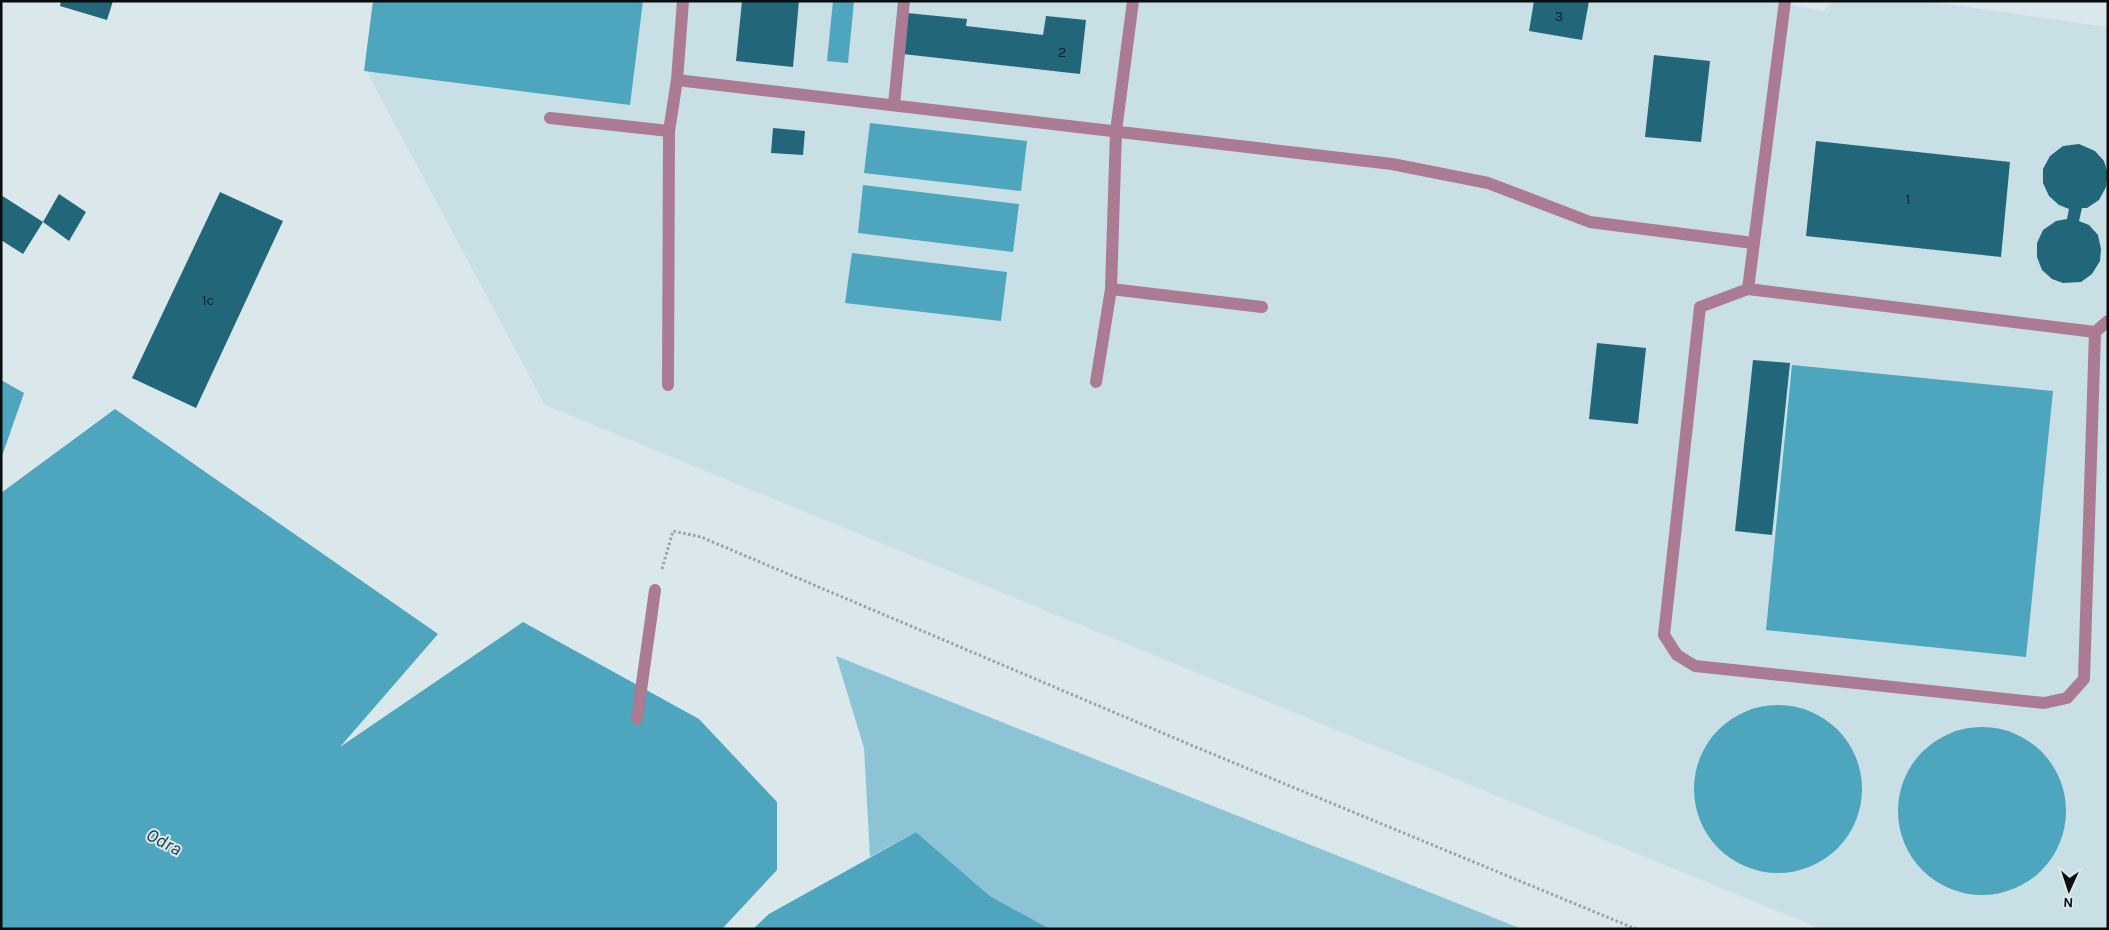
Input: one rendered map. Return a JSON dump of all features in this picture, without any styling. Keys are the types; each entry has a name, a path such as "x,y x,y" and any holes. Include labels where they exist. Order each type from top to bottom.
{"lane":[{"path":"668,385 669,131 677,80 683,1"},
{"path":"894,105 904,1"},
{"path":"1096,382 1111,289 1116,131 1133,1"},
{"path":"1748,289 1784,1"},
{"path":"677,80 1392,164 1488,184 1590,222 1754,243"},
{"path":"550,118 669,131"},
{"path":"1111,289 1262,307"},
{"path":"2094,332 2084,678 2067,698 2044,703 1695,666 1677,655 1664,635 1700,307 1748,289 2094,332 2108,321"},
{"path":"637,719 655,590"}],"path":[{"path":"655,590 674,531 701,537 1189,744 1636,929"}],"shaded area":[{"path":"376,1 1766,1 1824,11 1831,1 1925,1 2108,27 2108,929 1821,929 545,405 368,74"},
{"path":"836,656 1522,929 1050,929 990,896 916,832 870,857 864,748"}],"water":[{"path":"373,1 643,1 630,105 364,71"},
{"path":"833,1 854,1 848,63 827,61"},
{"path":"870,123 1027,141 1021,191 864,173"},
{"path":"863,185 1019,204 1013,252 858,233"},
{"path":"852,253 1007,272 1001,321 845,303"},
{"path":"1792,365 2053,391 2026,657 1766,630"},
{"path":"1,380 24,393 1,459"},
{"name":"Odra","path":"115,409 438,634 340,747 523,622 699,719 777,802 777,870 722,929 1,929 1,493"},
{"path":"1778,705 1802,709 1817,715 1831,724 1843,736 1852,750 1858,765 1862,789 1858,813 1852,828 1843,842 1831,854 1817,863 1802,869 1778,873 1754,869 1739,863 1725,854 1713,842 1704,828 1698,813 1694,789 1698,765 1704,750 1713,736 1725,724 1739,715 1754,709"},
{"path":"1982,727 2006,731 2021,737 2035,746 2047,758 2056,772 2062,787 2066,811 2062,835 2056,850 2047,864 2035,876 2021,885 2006,891 1982,895 1958,891 1943,885 1929,876 1917,864 1908,850 1902,835 1898,811 1902,787 1908,772 1917,758 1929,746 1943,737 1958,731"},
{"path":"916,832 990,896 1050,929 753,929 769,914"}],"building":[{"path":"61,1 113,1 107,20 60,6"},
{"path":"742,1 799,1 793,67 736,61"},
{"path":"1534,1 1589,1 1582,40 1529,31"},
{"path":"907,13 967,19 966,26 1043,35 1046,16 1086,20 1080,74 903,54"},
{"path":"1654,55 1710,61 1701,142 1645,137"},
{"path":"773,128 805,131 803,155 771,153"},
{"path":"1816,141 2010,162 2001,257 1806,236"},
{"path":"2079,144 2095,151 2104,161 2108,174 2106,187 2099,200 2087,208 2082,208 2079,221 2089,225 2098,235 2101,249 2100,261 2092,274 2081,282 2063,283 2052,279 2042,270 2037,257 2037,243 2043,230 2056,221 2067,219 2069,209 2059,205 2049,196 2043,183 2043,169 2050,156 2063,146"},
{"path":"220,192 283,221 196,408 132,378"},
{"path":"59,194 86,212 69,241 43,222"},
{"path":"1,195 43,222 23,254 1,240"},
{"path":"1597,343 1646,348 1638,424 1589,419"},
{"path":"1753,360 1790,363 1772,535 1735,531"}]}
